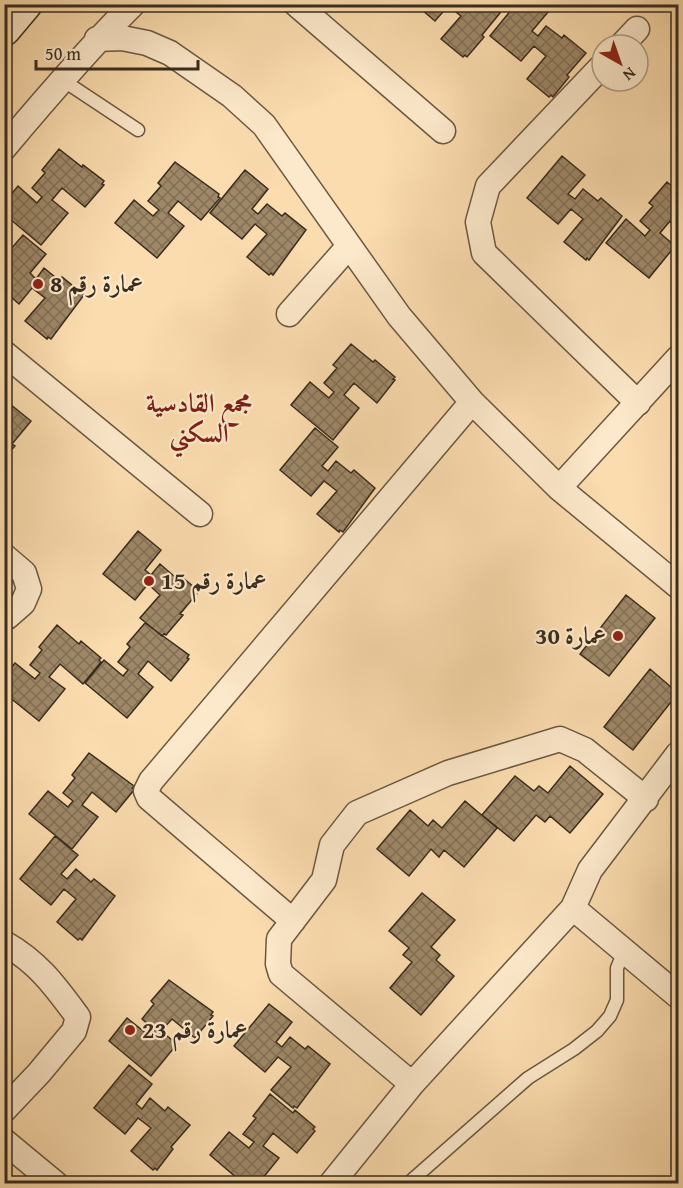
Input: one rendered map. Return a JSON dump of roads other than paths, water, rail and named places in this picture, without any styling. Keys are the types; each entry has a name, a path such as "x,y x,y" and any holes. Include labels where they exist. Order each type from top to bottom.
{"street":[{"path":"4,29 25,4"},
{"path":"4,148 97,39 133,4"},
{"path":"296,4 443,131"},
{"path":"97,39 122,38 147,43 170,53 232,96 264,125 399,315 472,402 559,488 678,586"},
{"path":"590,79 488,186 478,222 484,253 638,403"},
{"path":"290,314 349,246"},
{"path":"4,353 200,514"},
{"path":"559,488 678,358"},
{"path":"293,921 149,798 146,791 151,781 472,402"},
{"path":"4,556 24,573 29,589 23,603 4,617"},
{"path":"412,1084 281,974 278,964 279,939 324,880 332,844 357,813 448,773 560,739 585,750 646,799"},
{"path":"331,1184 412,1084 573,908 590,870 678,754"},
{"path":"573,908 678,996"},
{"path":"4,943 15,949 48,976 78,1017 74,1031 4,1110"},
{"path":"4,1141 56,1184"}],"lane":[{"path":"62,79 138,130"},
{"path":"412,1180 528,1077 597,1032 610,1016 617,1000 617,968 624,951"}],"place":[{"name":"عمارة رقم 8","path":"38,284"},
{"name":"عمارة رقم 15","path":"149,581"},
{"name":"عمارة 30","path":"618,636"},
{"name":"عمارة رقم 23","path":"130,1030"}],"district":[{"name":"مجمع القادسية السكني","path":"199,418"}]}
